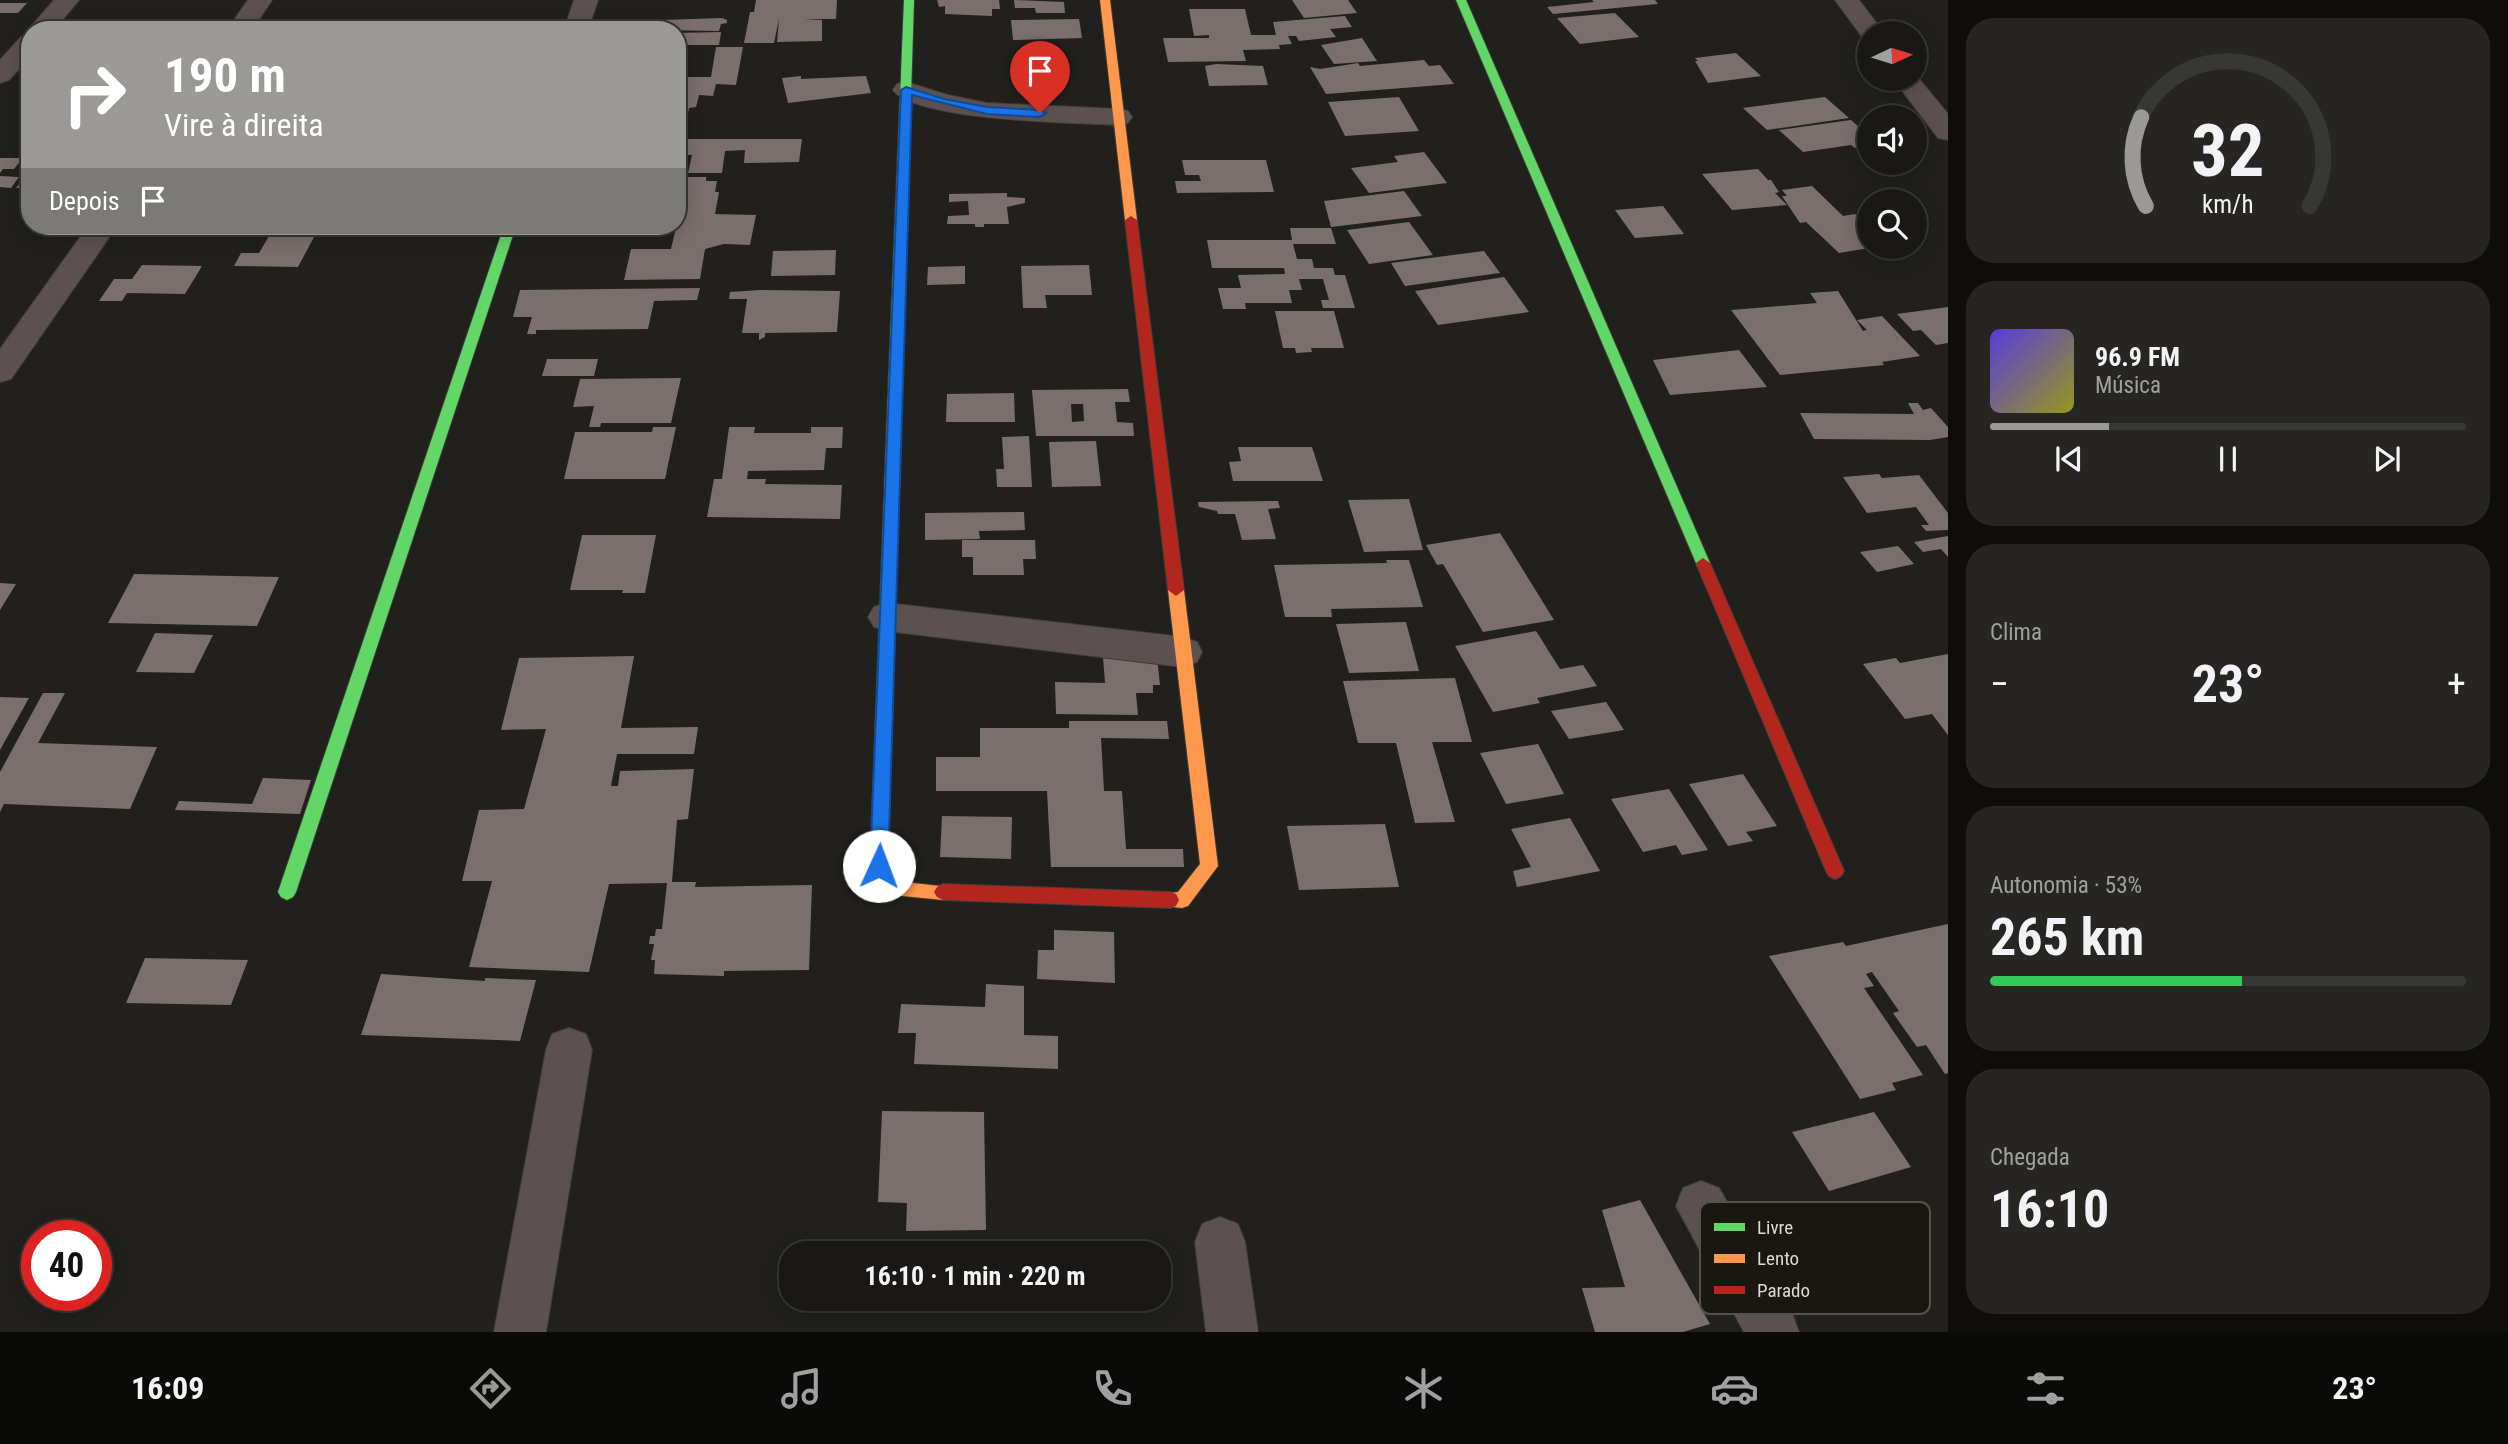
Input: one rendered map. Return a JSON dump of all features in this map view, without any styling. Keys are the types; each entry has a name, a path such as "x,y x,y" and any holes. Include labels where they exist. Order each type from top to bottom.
{"street":[{"path":"48,21 67,0"},
{"path":"245,21 260,0"},
{"path":"579,21 586,0"},
{"path":"909,0 879,866 899,890 1182,900 1209,866 1105,0"},
{"path":"1461,0 1835,871"},
{"path":"1847,0 1863,21"},
{"path":"0,75 21,52"},
{"path":"906,90 942,102 987,111 1119,117"},
{"path":"1916,91 1948,132"},
{"path":"0,372 96,235"},
{"path":"287,892 507,235"},
{"path":"887,617 1183,652"},
{"path":"520,1332 569,1050"},
{"path":"1220,1242 1232,1332"},
{"path":"1763,1314 1773,1332"}],"building":[{"path":"756,0 837,0 836,19 804,19 822,20 822,41 777,42 779,19 774,43 744,43 750,12 754,12"},
{"path":"937,0 999,0 1000,9 992,9 992,16 945,14 945,6 939,7"},
{"path":"1014,0 1064,2 1065,13 1036,13 1035,8 1015,8"},
{"path":"1292,0 1348,0 1357,13 1304,18"},
{"path":"1592,0 1655,0 1658,4 1553,14 1547,7 1594,2"},
{"path":"0,3 27,3 18,13 0,13"},
{"path":"1189,9 1245,9 1251,35 1276,35 1273,22 1345,16 1352,27 1330,29 1336,37 1299,41 1296,36 1288,36 1292,44 1279,45 1280,49 1243,50 1246,61 1168,62 1163,38 1209,38 1209,35 1194,36"},
{"path":"1615,13 1639,37 1580,44 1557,18"},
{"path":"722,18 727,20 727,23 721,24 719,31 686,30 686,21 662,20"},
{"path":"1079,19 1082,38 1013,40 1011,20"},
{"path":"721,32 719,45 686,45 686,33"},
{"path":"1362,38 1377,61 1334,64 1321,45"},
{"path":"716,47 743,47 736,85 716,84 713,96 699,95 696,107 689,108 686,122 686,77 711,77"},
{"path":"1736,53 1761,76 1708,83 1695,61 1698,61 1695,58"},
{"path":"1424,60 1429,66 1440,65 1454,84 1326,94 1310,67 1320,69 1358,63 1360,66"},
{"path":"1205,66 1263,66 1268,85 1209,86"},
{"path":"801,76 801,79 866,76 871,93 788,103 782,78"},
{"path":"1399,97 1419,131 1345,136 1328,102"},
{"path":"1825,97 1849,118 1767,130 1743,108"},
{"path":"1851,120 1857,125 1857,148 1851,145 1803,152 1779,130"},
{"path":"686,139 802,139 799,162 744,163 745,150 725,151 722,173 688,173 692,155 686,155"},
{"path":"1424,152 1447,183 1369,193 1351,168 1398,162 1394,156"},
{"path":"0,158 21,158 14,169 3,169 0,173"},
{"path":"1182,160 1266,160 1274,192 1177,193 1175,181 1201,181 1199,175 1185,175"},
{"path":"1758,169 1771,180 1779,192 1775,193 1787,205 1732,210 1702,174"},
{"path":"0,176 19,177 11,188 0,187"},
{"path":"686,177 706,177 706,181 717,181 715,192 719,192 715,214 756,215 750,245 724,244 705,249 700,279 624,280 631,249 671,249 674,235 686,235"},
{"path":"1812,186 1843,216 1855,214 1857,250 1839,253 1806,222 1800,223 1782,196 1787,196 1782,190"},
{"path":"1404,191 1422,216 1331,227 1324,201"},
{"path":"1007,193 1007,197 1025,198 1025,203 1007,207 1009,224 984,224 984,227 975,227 975,224 947,224 948,216 969,215 968,201 949,202 949,194"},
{"path":"1663,206 1684,234 1635,238 1615,210"},
{"path":"1409,222 1433,255 1369,264 1347,230"},
{"path":"1290,228 1331,228 1336,244 1293,244 1297,259 1312,259 1314,268 1333,268 1335,275 1345,275 1355,308 1323,308 1321,300 1329,300 1323,279 1299,279 1302,290 1289,290 1292,303 1245,303 1246,309 1223,309 1218,288 1241,288 1238,275 1285,274 1284,268 1212,268 1207,240 1292,240"},
{"path":"270,235 315,235 298,267 234,266 241,253 259,253"},
{"path":"836,250 835,275 771,276 773,251"},
{"path":"1484,251 1500,273 1405,286 1391,263"},
{"path":"142,265 202,266 185,294 127,293 122,301 99,301 114,279 132,279"},
{"path":"1089,265 1092,295 1045,295 1047,308 1023,308 1021,266"},
{"path":"965,266 965,284 927,285 928,267"},
{"path":"1504,277 1529,312 1438,325 1415,291"},
{"path":"700,288 697,300 654,301 648,329 536,330 536,334 527,334 532,317 513,317 520,290"},
{"path":"840,291 837,332 765,333 765,337 759,340 759,333 742,333 747,299 729,299 730,292"},
{"path":"1838,291 1863,331 1867,330 1857,320 1882,316 1920,356 1882,362 1884,365 1780,375 1731,310 1817,303 1810,293"},
{"path":"1948,307 1948,343 1936,345 1921,330 1913,331 1897,314"},
{"path":"1275,311 1334,311 1344,348 1311,348 1312,352 1296,353 1295,348 1283,348"},
{"path":"1739,350 1767,387 1670,395 1653,360"},
{"path":"547,359 598,359 594,376 542,376"},
{"path":"681,378 671,423 601,423 600,427 589,427 594,406 573,407 580,379"},
{"path":"1128,389 1130,402 1115,402 1117,422 1133,423 1134,436 1036,436 1032,390","holes":["1071,404 1083,404 1084,421 1072,422"]},
{"path":"1014,393 1015,422 946,422 947,394"},
{"path":"1908,403 1918,403 1923,410 1931,408 1948,427 1948,437 1930,440 1814,439 1800,413 1914,414"},
{"path":"653,427 676,427 665,479 564,479 575,432 652,432"},
{"path":"729,427 755,427 754,433 811,433 811,427 843,427 842,448 826,448 824,470 748,471 747,479 766,479 765,484 842,485 840,519 707,517 714,479 722,479"},
{"path":"1029,436 1032,487 997,487 996,469 1004,469 1002,437"},
{"path":"1096,441 1101,486 1052,487 1049,442"},
{"path":"1238,447 1312,447 1323,481 1233,481 1229,462 1241,461"},
{"path":"1879,474 1882,478 1919,475 1948,513 1948,530 1926,531 1921,525 1929,525 1916,507 1867,513 1843,477"},
{"path":"1409,499 1423,550 1364,552 1348,500"},
{"path":"1278,501 1280,508 1268,509 1276,539 1242,540 1235,514 1218,514 1217,511 1199,507 1198,502"},
{"path":"1024,512 1025,530 979,531 980,539 925,540 925,513"},
{"path":"1500,533 1554,620 1483,632 1443,564 1437,565 1426,545"},
{"path":"582,535 656,535 645,593 622,593 623,590 570,590"},
{"path":"1948,536 1948,557 1941,549 1923,552 1914,542"},
{"path":"962,540 1035,540 1036,559 1023,559 1024,575 973,575 973,557 962,557"},
{"path":"1898,546 1914,564 1877,572 1860,552"},
{"path":"1386,560 1409,560 1423,607 1331,609 1332,617 1285,617 1274,565 1387,563"},
{"path":"134,574 279,577 257,626 108,623"},
{"path":"0,583 16,584 0,610"},
{"path":"1406,622 1419,671 1349,673 1336,624"},
{"path":"1536,631 1560,669 1583,665 1597,686 1537,698 1540,703 1493,712 1455,646"},
{"path":"155,633 213,635 194,673 136,672"},
{"path":"1948,654 1948,735 1932,714 1905,719 1863,664 1896,658 1900,663"},
{"path":"634,656 621,728 698,727 694,754 617,754 611,786 618,786 620,771 694,769 688,819 677,820 672,882 696,882 695,887 812,885 809,970 724,971 724,976 654,974 655,960 651,960 654,944 649,944 650,936 655,936 656,929 662,929 667,883 609,884 589,972 469,967 492,881 462,881 479,810 524,809 546,729 501,730 519,658"},
{"path":"1103,657 1157,657 1160,685 1153,685 1153,693 1136,693 1138,715 1056,714 1055,682 1105,683"},
{"path":"1455,678 1472,742 1432,742 1455,822 1415,823 1396,743 1358,743 1343,681"},
{"path":"43,693 65,693 38,743 157,747 130,809 4,804 0,812 0,772"},
{"path":"0,697 29,698 0,750"},
{"path":"1606,702 1624,730 1569,739 1551,711"},
{"path":"1069,721 1167,721 1169,739 1101,738 1104,791 1122,791 1126,849 1183,849 1184,867 1051,867 1047,791 936,791 936,757 980,757 980,728 1069,728"},
{"path":"1538,744 1564,794 1506,804 1480,753"},
{"path":"1743,774 1777,826 1746,832 1753,841 1728,846 1689,784"},
{"path":"263,778 311,780 300,814 175,810 179,801 252,804"},
{"path":"1669,789 1708,850 1682,855 1676,845 1643,852 1611,799"},
{"path":"942,816 1012,817 1011,859 940,857"},
{"path":"1570,818 1600,871 1517,887 1513,871 1531,867 1511,829"},
{"path":"1385,824 1399,887 1299,890 1287,826"},
{"path":"1948,924 1948,1073 1945,1074 1926,1045 1917,1047 1893,1013 1899,1011 1872,972 1866,974 1874,986 1864,988 1923,1075 1892,1083 1896,1090 1860,1099 1769,956 1843,942 1846,946"},
{"path":"1054,930 1114,932 1115,983 1037,979 1038,950 1054,950"},
{"path":"145,958 248,960 231,1005 126,1003"},
{"path":"381,974 485,981 485,978 536,980 520,1041 361,1035"},
{"path":"986,984 1024,986 1024,1035 1058,1036 1058,1069 914,1064 916,1033 898,1033 901,1004 985,1007"},
{"path":"882,1111 984,1112 986,1230 906,1231 907,1203 878,1202"},
{"path":"1874,1112 1911,1167 1829,1191 1792,1132"},
{"path":"1640,1200 1700,1306 1700,1314 1704,1314 1710,1324 1683,1332 1595,1332 1582,1288 1625,1287 1602,1210"}],"traffic: fast":[{"path":"894,419 909,0"},
{"path":"1461,0 1703,563"},
{"path":"287,892 507,235"}],"traffic: slow":[{"path":"1105,0 1131,220"},
{"path":"894,419 879,866 899,890 943,892"},
{"path":"1170,900 1182,900 1209,866 1176,590"}],"traffic: jam":[{"path":"1131,220 1176,590"},
{"path":"1703,563 1835,871"},
{"path":"943,892 1170,900"}],"route":[{"path":"879,866 906,90 942,102 987,111 1040,113"}]}
